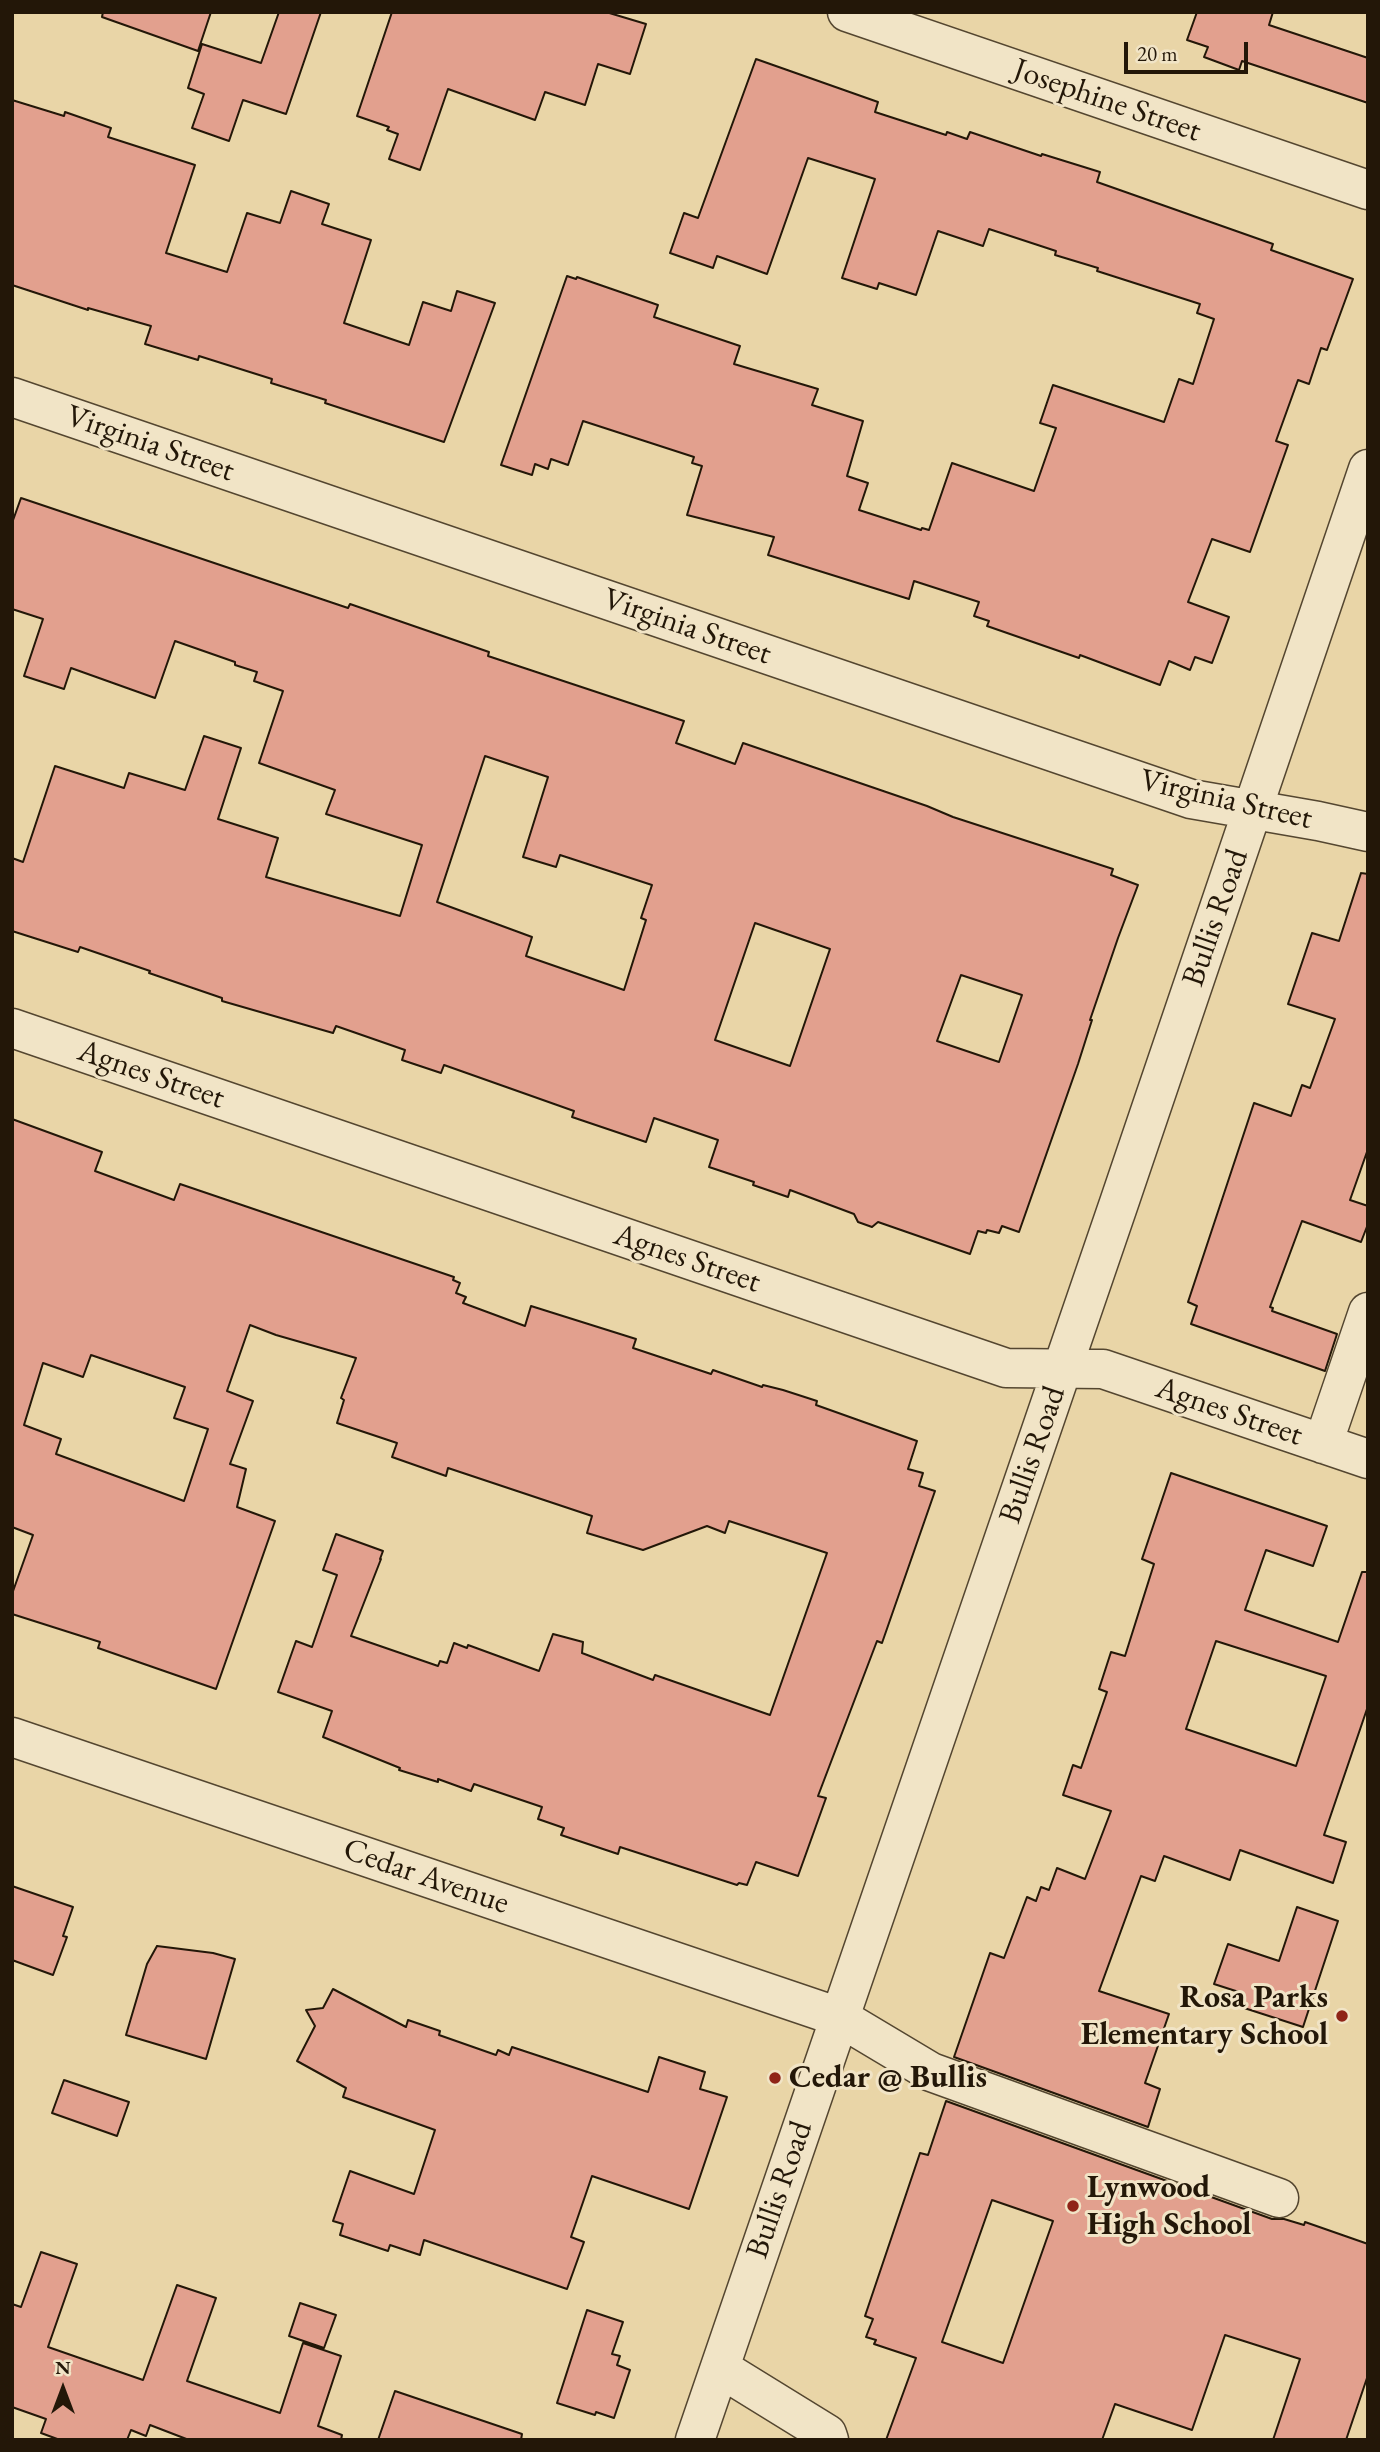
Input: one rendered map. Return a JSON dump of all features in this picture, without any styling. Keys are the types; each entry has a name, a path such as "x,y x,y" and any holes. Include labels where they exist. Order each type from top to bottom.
{"street":[{"name":"Josephine Street","path":"847,12 1368,190"},
{"name":"Virginia Street","path":"12,397 1191,799 1368,832"},
{"name":"Bullis Road","path":"695,2440 1368,469"},
{"name":"Agnes Street","path":"12,1028 1006,1368 1103,1369 1368,1459"},
{"path":"1323,1444 1368,1312"},
{"name":"Cedar Avenue","path":"12,1737 839,2017 931,2072 1279,2198"},
{"path":"720,2368 827,2434 829,2440"}],"building":[{"path":"103,12 211,12 198,51 102,17"},
{"path":"279,12 321,12 286,114 243,100 229,141 192,128 204,94 188,88 202,44 261,63"},
{"path":"392,12 606,12 646,24 630,74 598,64 585,105 545,92 535,120 448,89 420,170 389,159 398,134 387,130 389,127 357,116"},
{"path":"1197,12 1273,12 1269,25 1368,58 1368,103 1242,61 1239,70 1204,57 1208,47 1187,40"},
{"path":"756,59 878,102 875,112 946,135 947,132 967,139 970,132 1100,172 1097,182 1273,244 1271,250 1353,279 1327,350 1321,348 1309,384 1298,380 1276,441 1288,445 1250,552 1212,539 1188,602 1229,617 1212,663 1195,657 1190,670 1169,661 1160,685 1080,655 1079,658 987,626 989,621 974,616 979,602 914,581 909,599 768,555 774,537 687,515 702,466 692,463 694,457 583,421 568,465 551,459 548,469 535,464 532,475 501,465 567,276 658,305 654,317 740,346 734,364 818,389 812,405 863,421 847,476 868,483 859,510 921,530 929,530 952,463 1034,491 1056,428 1040,423 1053,385 1164,422 1179,379 1193,384 1214,319 1197,313 1200,304 1097,271 1098,268 1055,255 1056,251 989,229 983,246 938,231 916,295 879,283 877,289 842,278 875,179 808,158 767,274 717,256 713,268 670,253 684,213 698,218"},
{"path":"12,100 64,116 65,112 111,128 108,137 195,165 166,253 227,272 247,213 280,223 291,191 329,204 322,224 371,240 344,323 409,345 423,302 451,311 457,291 495,303 444,442 325,403 326,400 271,383 272,379 199,356 198,360 145,344 151,326 88,310 12,285"},
{"path":"21,498 348,608 350,604 489,652 488,656 684,721 676,743 735,764 743,743 953,817 1113,869 1111,875 1138,885 1019,1232 1002,1226 999,1233 978,1231 970,1254 878,1222 872,1227 858,1222 854,1214 790,1190 788,1197 709,1167 718,1140 654,1118 646,1142 572,1117 574,1111 444,1065 441,1073 402,1060 405,1050 336,1026 333,1033 222,1001 222,998 80,947 78,952 12,931 12,858 23,862 55,766 124,788 129,773 185,790 204,736 241,748 218,819 278,838 266,877 400,916 422,845 326,814 335,790 259,763 283,691 254,681 257,672 235,665 235,662 175,641 155,698 71,668 64,689 24,676 43,619 12,609 12,523","holes":["485,756 548,777 523,857 556,867 560,855 652,885 641,918 646,920 624,990 526,956 532,937 437,902","755,923 830,949 790,1066 715,1040","961,975 1022,995 999,1062 937,1041"]},
{"path":"1361,873 1368,874 1368,1149 1350,1200 1368,1206 1368,1224 1361,1242 1302,1221 1270,1307 1273,1308 1272,1311 1337,1334 1325,1371 1191,1324 1197,1306 1188,1302 1254,1103 1291,1116 1302,1085 1310,1088 1335,1019 1288,1004 1312,933 1339,941"},
{"path":"12,1119 102,1152 95,1171 174,1200 180,1184 454,1277 453,1280 460,1283 456,1293 466,1297 463,1303 525,1326 531,1306 636,1339 633,1348 711,1374 713,1370 762,1387 763,1385 783,1390 817,1401 816,1405 917,1441 908,1469 923,1473 919,1486 935,1491 882,1643 877,1641 818,1796 826,1798 798,1876 756,1862 747,1885 737,1885 620,1847 618,1854 561,1835 564,1828 538,1819 542,1807 474,1784 471,1791 438,1779 438,1782 399,1770 400,1768 323,1737 332,1711 278,1692 296,1641 312,1647 337,1575 323,1570 336,1534 383,1551 351,1636 438,1666 440,1661 447,1663 454,1643 467,1648 468,1645 539,1671 553,1634 583,1642 582,1653 653,1680 655,1675 770,1715 827,1553 729,1521 725,1533 707,1526 643,1550 587,1533 592,1516 448,1468 446,1476 392,1457 397,1443 337,1423 344,1400 341,1398 356,1358 250,1325 227,1391 253,1401 230,1464 246,1469 237,1507 275,1521 216,1689 98,1648 100,1642 12,1614 12,1594 33,1535 12,1527","holes":["91,1355 185,1387 174,1418 208,1429 184,1501 56,1454 61,1439 24,1425 43,1363 83,1377"]},
{"path":"1171,1473 1327,1526 1313,1566 1266,1550 1245,1610 1338,1642 1362,1572 1368,1572 1368,1706 1324,1835 1346,1842 1333,1883 1240,1850 1230,1880 1164,1856 1155,1881 1141,1876 1099,1991 1169,2014 1145,2083 1160,2089 1148,2127 954,2057 990,1953 1004,1958 1027,1897 1036,1901 1041,1887 1049,1890 1057,1868 1085,1879 1111,1811 1063,1795 1073,1765 1081,1768 1107,1692 1099,1689 1111,1652 1125,1656 1154,1564 1142,1559","holes":["1216,1641 1326,1676 1296,1766 1186,1729"]},
{"path":"12,1886 73,1907 63,1936 67,1937 53,1975 12,1960"},
{"path":"1297,1907 1338,1921 1303,2027 1238,2006 1242,1993 1214,1984 1228,1944 1279,1961"},
{"path":"157,1946 213,1953 235,1959 206,2059 126,2035 147,1964"},
{"path":"333,1989 406,2027 408,2020 440,2031 439,2035 496,2055 498,2050 509,2055 512,2047 648,2092 659,2057 705,2072 700,2089 727,2097 689,2209 592,2176 571,2237 584,2242 567,2289 424,2240 420,2255 390,2245 388,2251 340,2235 343,2224 333,2221 350,2171 414,2194 435,2130 343,2097 346,2088 297,2061 315,2026 306,2010 323,2008"},
{"path":"64,2080 129,2102 117,2136 52,2113"},
{"path":"946,2101 1272,2219 1284,2219 1304,2225 1305,2222 1368,2244 1368,2375 1346,2440 1273,2440 1300,2359 1225,2335 1192,2430 1115,2404 1102,2440 886,2440 916,2358 874,2344 876,2340 866,2337 873,2319 865,2316 920,2153 928,2155","holes":["992,2200 1053,2221 1003,2363 942,2342"]},
{"path":"41,2252 77,2264 48,2347 143,2380 177,2285 216,2298 187,2381 280,2413 303,2343 341,2356 318,2426 342,2435 341,2440 189,2440 150,2425 146,2436 131,2430 127,2440 60,2440 41,2433 46,2419 12,2407 12,2304 21,2307"},
{"path":"300,2303 336,2315 324,2348 289,2336"},
{"path":"587,2310 623,2322 612,2354 620,2356 617,2365 630,2370 614,2418 557,2403"},
{"path":"395,2391 522,2434 521,2440 378,2440"}],"place":[{"name":"Rosa Parks Elementary School","path":"1342,2016"},
{"name":"Cedar @ Bullis","path":"775,2078"},
{"name":"Lynwood High School","path":"1073,2206"}]}
